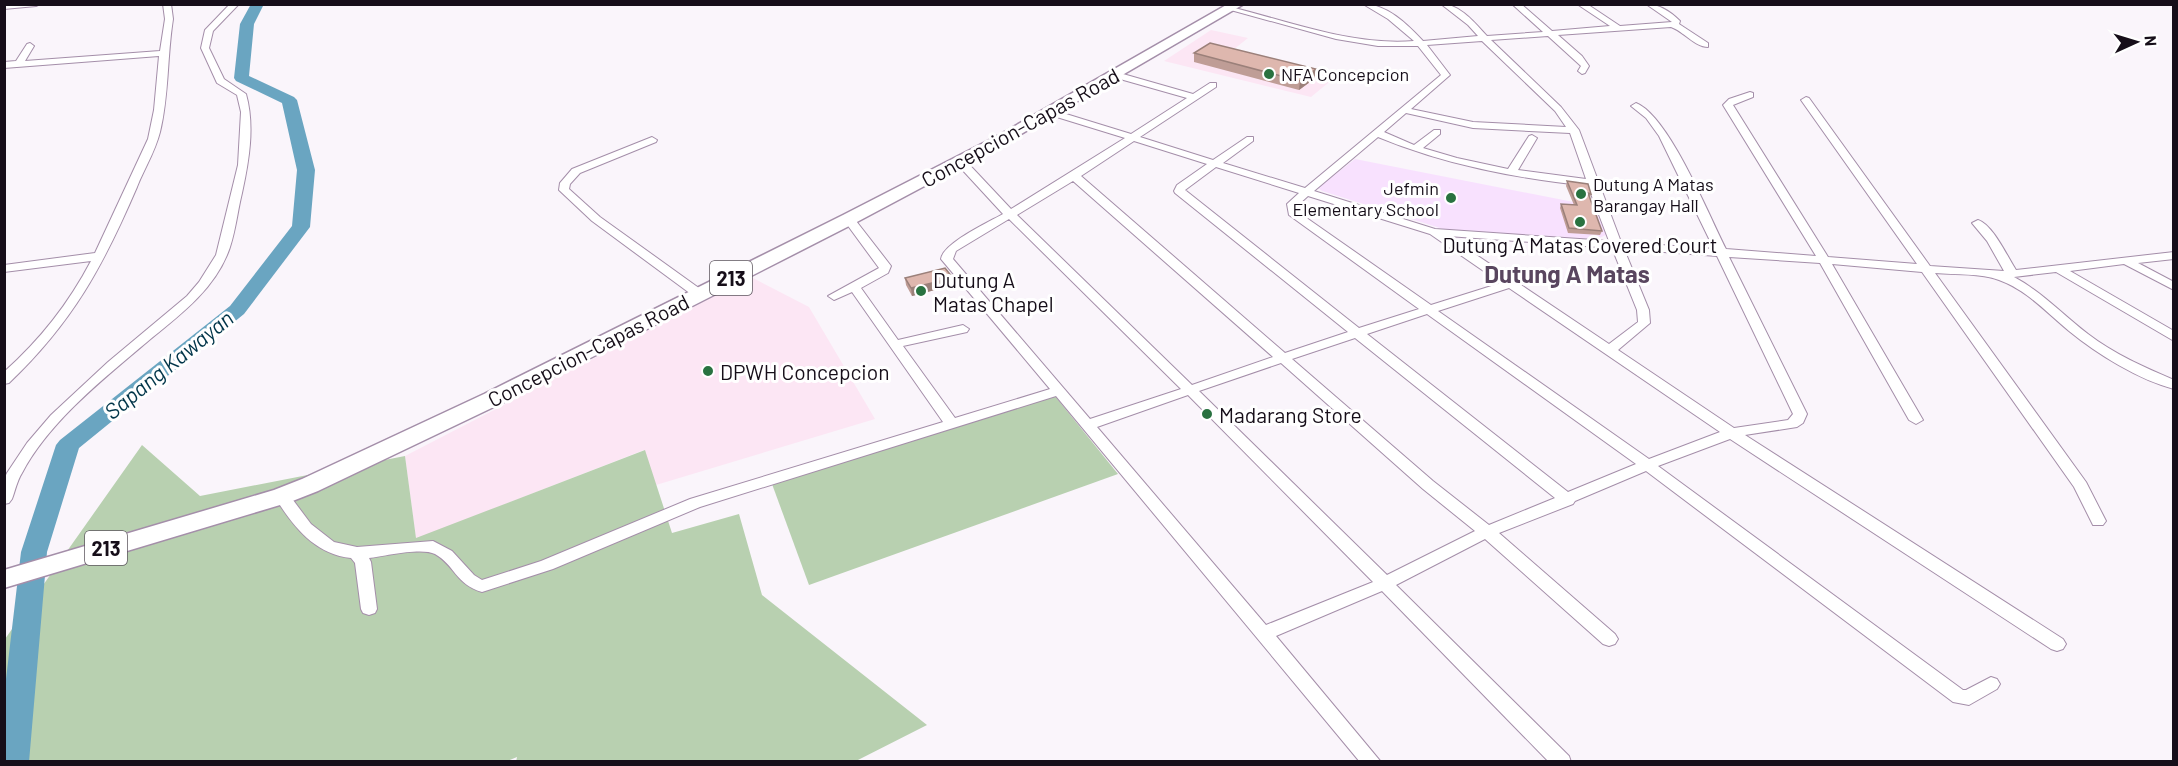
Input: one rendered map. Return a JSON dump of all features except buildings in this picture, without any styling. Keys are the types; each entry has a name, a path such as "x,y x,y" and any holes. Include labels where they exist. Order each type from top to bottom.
{"main road":[{"name":"Concepcion-Capas Road","path":"4,579 282,496 310,485 492,399 849,219 1050,112 1235,7"}],"street":[{"path":"4,7 36,4"},
{"path":"4,380 30,357 55,328 85,285 101,256 153,138 157,124 169,18 167,4"},
{"path":"4,499 6,490 26,454 48,428 118,361 191,299 204,284 222,255 243,165 246,112 241,94 220,81 205,48 209,30 235,4"},
{"path":"1367,4 1390,16 1423,44 1446,75 1292,204 1293,213 1647,465 1959,697 1969,698 1991,684"},
{"path":"1445,4 1471,23 1558,109 1574,130 1592,183 1643,310 1644,324 1610,350"},
{"path":"1516,4 1551,32 1584,64 1582,71"},
{"path":"1581,4 1618,28"},
{"path":"1235,7 1371,44 1423,44 1671,24 1677,21 1650,4"},
{"path":"1671,24 1682,28 1705,45"},
{"path":"19,64 30,46"},
{"path":"4,65 164,53"},
{"path":"1116,75 1194,97"},
{"path":"1213,85 1074,176 952,249 947,259 1372,762"},
{"path":"1750,95 1732,101 1728,105 1824,260 1916,420"},
{"path":"1806,100 2081,486 2098,521"},
{"path":"1262,634 1384,584 1487,532 1647,465 1731,433 1792,424 1798,420 1800,414 1719,252 1664,135 1649,116 1636,106"},
{"path":"1404,110 1473,125 1574,130"},
{"path":"1050,112 1434,232 1618,244 1998,275 2174,255"},
{"path":"1416,148 1437,132"},
{"path":"1377,133 1459,161 1592,183"},
{"path":"1512,171 1532,138"},
{"path":"1250,139 1180,187 1179,191 1568,500"},
{"path":"652,140 576,171 565,183 564,190 630,246 699,294"},
{"path":"960,161 1009,213 1562,762"},
{"path":"1074,176 1428,485 1487,532 1609,639"},
{"path":"834,296 878,275 885,266 849,219"},
{"path":"1978,224 1992,240 2012,274"},
{"path":"1434,232 1731,433 2058,644"},
{"path":"4,269 101,256"},
{"path":"2126,261 2174,287"},
{"path":"2059,269 2174,337"},
{"path":"1998,275 2024,286 2083,337 2103,350 2173,385"},
{"path":"1088,425 1356,333 1509,284"},
{"path":"854,287 952,424"},
{"path":"895,344 963,329"},
{"path":"282,496 294,514 324,544 338,551 356,553 412,547 434,548 444,553 474,585 482,586 547,566 694,503 1059,391"},
{"path":"356,553 363,562 369,609"}],"shaded area":[{"path":"1211,30 1248,38 1233,50 1339,74 1311,97 1164,61"},
{"name":"Jefmin Elementary School","path":"1355,159 1594,206 1606,235 1597,239 1443,229 1318,188"},
{"name":"DPWH Concepcion","path":"751,277 809,307 875,419 656,485 644,450 416,539 405,456"}],"green space":[{"path":"1055,396 1118,474 809,585 772,484"},
{"path":"142,445 200,496 405,456 416,538 645,450 672,533 739,514 762,595 927,725 854,762 516,762 517,757 505,762 5,762 5,639"}],"waterway":[{"name":"Sapang Kawayan","path":"13,762 34,552 68,445 237,310 301,227 306,170 289,100 241,78 247,24 258,4"}],"place":[{"name":"NFA Concepcion","path":"1269,74"},
{"name":"Dutung A Matas Barangay Hall","path":"1581,194"},
{"name":"Jefmin Elementary School","path":"1451,198"},
{"name":"Dutung A Matas Covered Court","path":"1580,222"},
{"name":"Dutung A Matas Chapel","path":"921,291"},
{"name":"DPWH Concepcion","path":"708,371"},
{"name":"Madarang Store","path":"1207,414"}],"district":[{"name":"Dutung A Matas","path":"1567,273"}]}
